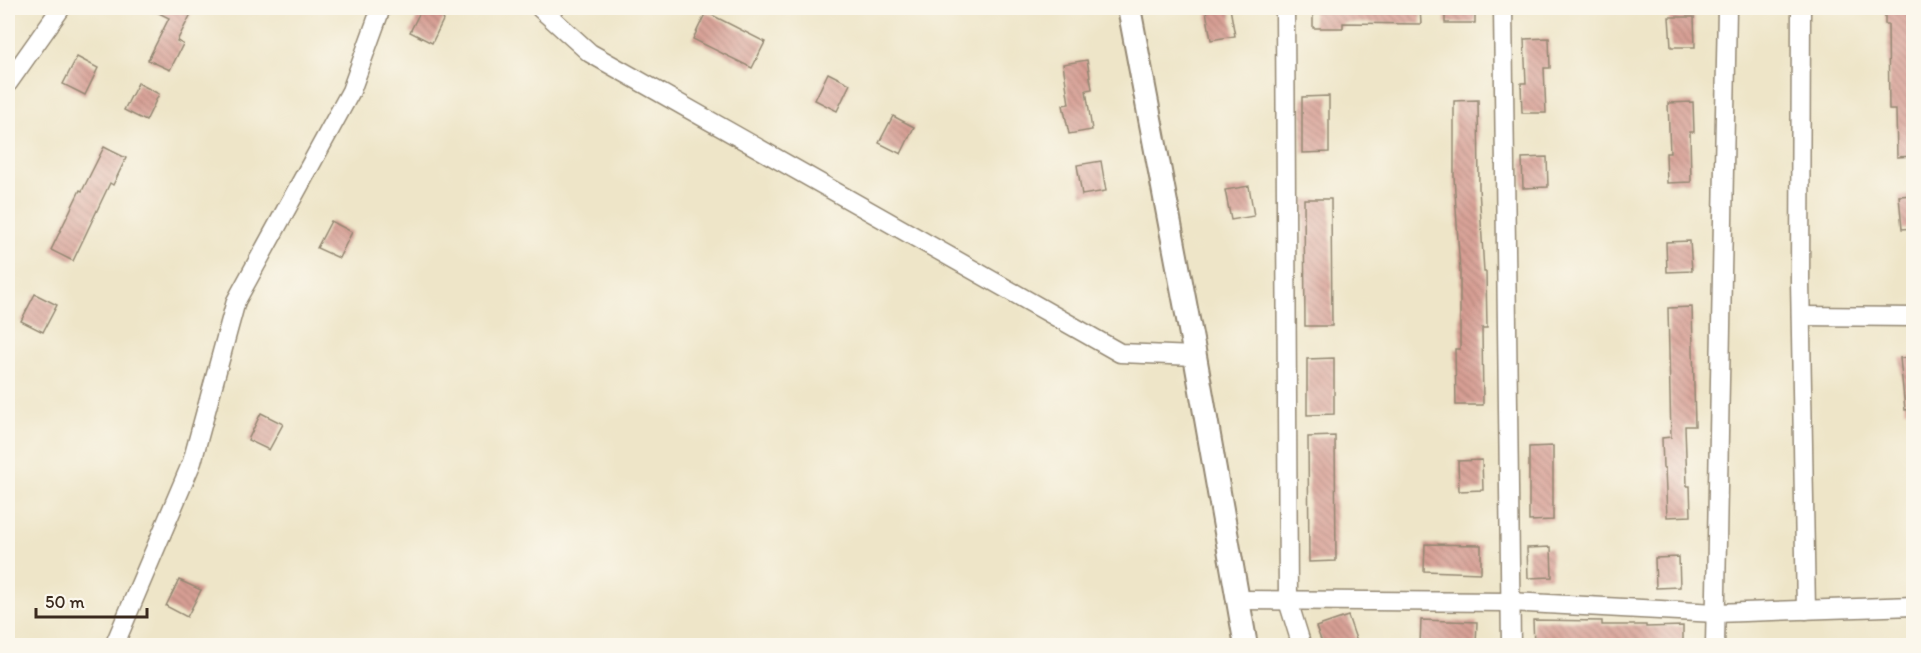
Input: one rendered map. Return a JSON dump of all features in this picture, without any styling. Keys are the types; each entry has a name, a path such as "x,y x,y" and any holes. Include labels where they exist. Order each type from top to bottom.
{"main road":[{"path":"1129,8 1195,356 1246,645"}],"street":[{"path":"8,83 61,8"},
{"path":"114,645 192,462 236,301 351,91 381,8"},
{"path":"540,8 590,53 1120,353 1195,356"},
{"path":"1285,8 1288,601 1302,645"},
{"path":"1503,8 1510,645"},
{"path":"1715,645 1726,8"},
{"path":"1801,8 1801,316 1806,610"},
{"path":"1801,316 1914,317"},
{"path":"1239,600 1510,602 1716,613 1914,606"}],"building":[{"path":"149,8 194,8 177,41 183,44 170,70 148,60 169,18"},
{"path":"422,8 428,8 445,16 432,43 410,32"},
{"path":"1230,8 1235,36 1211,40 1206,11"},
{"path":"1313,8 1420,8 1421,24 1343,23 1343,28 1313,28"},
{"path":"1445,8 1475,8 1475,23 1445,23"},
{"path":"1885,8 1914,8 1914,156 1897,157 1896,110 1889,110 1888,24 1885,24"},
{"path":"706,12 765,42 752,68 693,39"},
{"path":"1669,17 1694,17 1695,47 1671,47"},
{"path":"1549,38 1550,68 1544,68 1546,113 1522,113 1521,83 1526,83 1524,39"},
{"path":"77,57 98,68 85,95 63,84"},
{"path":"1087,60 1092,89 1086,90 1092,130 1069,134 1063,105 1069,104 1063,64"},
{"path":"828,73 850,84 837,111 815,100"},
{"path":"138,83 159,94 146,121 124,110"},
{"path":"1329,96 1329,152 1302,153 1302,97"},
{"path":"1478,100 1479,188 1484,272 1486,272 1487,328 1482,328 1483,405 1456,405 1455,349 1460,349 1460,272 1454,176 1454,101"},
{"path":"1693,102 1694,132 1690,132 1691,182 1667,183 1666,153 1670,153 1668,103"},
{"path":"893,116 914,127 901,154 879,143"},
{"path":"104,147 126,158 113,185 110,183 73,261 51,250"},
{"path":"1547,157 1548,187 1523,188 1522,158"},
{"path":"1101,161 1106,191 1082,195 1077,165"},
{"path":"1249,186 1254,216 1231,220 1225,190"},
{"path":"1914,195 1914,228 1902,229 1899,196"},
{"path":"1304,199 1331,199 1332,326 1305,326"},
{"path":"331,221 352,232 339,258 317,248"},
{"path":"1690,241 1692,271 1667,272 1666,242"},
{"path":"35,294 57,305 43,332 21,321"},
{"path":"1692,307 1695,426 1685,426 1687,486 1690,486 1691,516 1667,517 1662,438 1671,437 1668,308"},
{"path":"1914,357 1914,409 1905,410 1900,358"},
{"path":"1334,358 1334,414 1307,415 1307,359"},
{"path":"261,413 283,424 269,450 248,440"},
{"path":"1335,436 1336,561 1309,562 1308,437"},
{"path":"1553,446 1553,520 1529,521 1529,447"},
{"path":"1482,460 1483,490 1459,491 1458,461"},
{"path":"1425,544 1481,545 1481,573 1424,571"},
{"path":"1551,547 1552,577 1528,578 1527,548"},
{"path":"1679,557 1680,587 1656,588 1655,558"},
{"path":"179,580 201,590 187,617 166,606"},
{"path":"1348,616 1358,645 1323,645 1316,627"},
{"path":"1421,620 1477,622 1476,645 1420,645"},
{"path":"1533,620 1602,621 1602,625 1646,625 1646,627 1683,626 1683,645 1534,645"}]}
